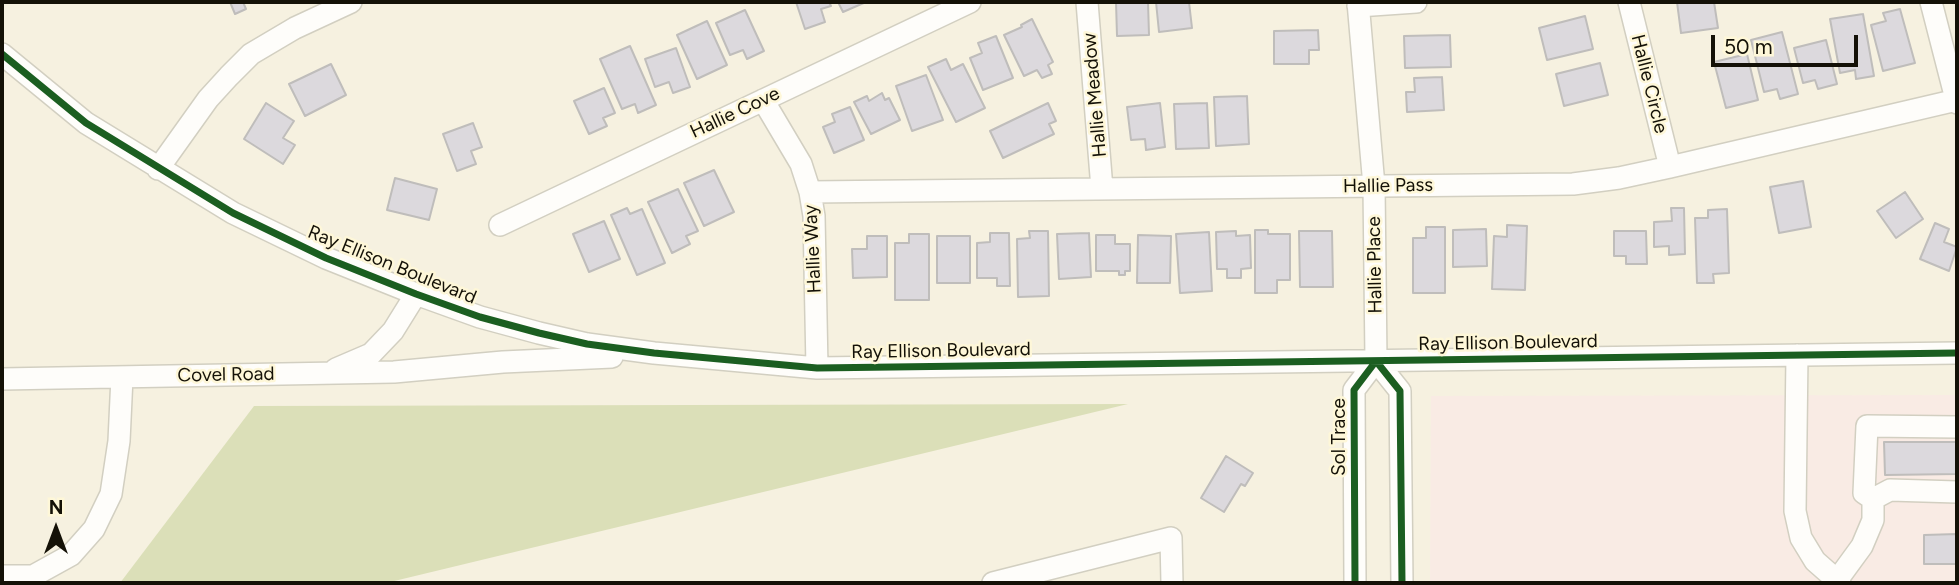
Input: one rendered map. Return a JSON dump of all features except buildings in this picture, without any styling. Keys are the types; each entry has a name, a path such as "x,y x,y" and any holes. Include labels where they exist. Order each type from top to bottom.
{"street":[{"path":"159,169 208,99 251,54 295,28 351,2"},
{"name":"Hallie Cove","path":"500,225 970,2"},
{"name":"Hallie Meadow","path":"1087,2 1102,189"},
{"path":"1358,4 1416,2"},
{"name":"Hallie Circle","path":"1629,2 1670,167"},
{"path":"1931,2 1957,101"},
{"name":"Hallie Place","path":"1358,4 1374,186 1376,361"},
{"name":"Ray Ellison Boulevard","path":"2,54 86,123 245,219 326,258 416,294 480,317 587,344 654,354 817,368 1957,353"},
{"name":"Hallie Way","path":"763,100 801,164 810,192 814,216 817,368"},
{"name":"Hallie Pass","path":"810,192 1573,184 1670,167 1957,101"},
{"name":"Covel Road","path":"2,379 326,374 371,354 393,331 416,294"},
{"path":"326,374 394,372 503,362 654,354"},
{"path":"1797,355 1795,511 1801,538 1815,561 1837,583 1862,546 1870,528 1873,520 1873,499"},
{"path":"1376,361 1401,391 1402,583"},
{"name":"Sol Trace","path":"1355,583 1354,390 1376,361"},
{"path":"2,576 33,576 71,555 94,529 111,494 119,441 122,377"},
{"path":"1873,499 1864,493 1867,426 1957,427"},
{"path":"1873,499 1890,490 1957,492"},
{"path":"993,583 1171,538 1172,583"}],"shaded area":[{"path":"1957,395 1957,583 1430,583 1431,396"}],"green space":[{"path":"1128,404 386,583 120,583 254,406"}],"cycle path":[{"path":"2,54 86,123 233,213 326,258 416,294 480,317 587,344 817,368 1957,353"},
{"path":"1355,583 1354,390 1376,361 1400,391 1402,583"}]}
